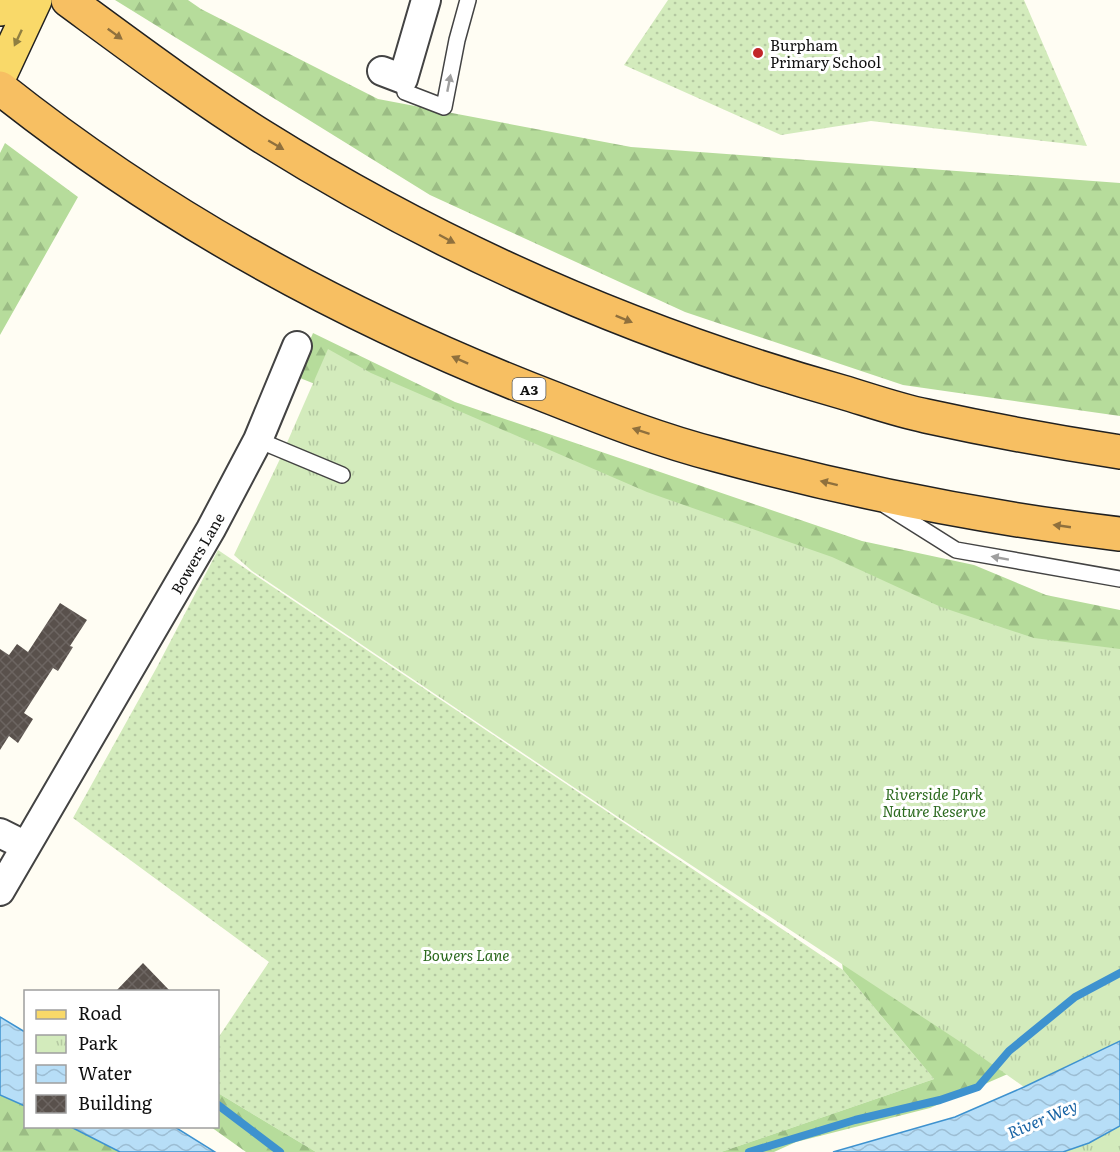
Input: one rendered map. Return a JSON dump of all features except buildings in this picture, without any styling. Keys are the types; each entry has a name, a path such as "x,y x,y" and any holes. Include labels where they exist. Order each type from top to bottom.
{"highway":[{"path":"68,0 177,80 263,137 361,194 465,249 582,302 685,343 753,366 912,412 1063,444 1120,452"},
{"name":"A3","path":"0,88 37,117 140,189 247,253 364,317 490,374 604,418 714,455 863,492 1015,520 1120,534"}],"main road":[{"path":"0,9 4,0"},
{"path":"0,75 35,0"}],"street":[{"path":"392,75 426,0"},
{"name":"Bowers Lane","path":"0,891 211,529 258,440 297,346"},
{"path":"0,832 26,846"}],"lane":[{"path":"392,75 405,92 444,107 457,40 468,0"},
{"path":"258,440 342,474"},
{"path":"863,492 956,550 1120,579"}],"green space":[{"path":"115,0 188,0 201,9 378,99 631,147 1120,183 1120,416 903,385 685,312 430,195"},
{"path":"668,0 1024,0 1087,146 871,121 781,135 624,65"},
{"path":"5,143 78,197 0,335 0,153"},
{"path":"313,333 455,402 862,541 974,565 1046,595 1120,610 1120,684 402,419 295,376"},
{"name":"Riverside Park Nature Reserve","path":"328,349 371,373 647,492 832,557 941,607 1034,638 1120,649 1120,1041 1024,1087 962,1043 621,819 252,571 234,555 279,461"},
{"name":"Bowers Lane","path":"218,550 843,970 934,1079 721,1152 316,1152 219,1094 219,1037 269,962 73,818 157,667"},
{"path":"838,934 1040,1060 930,1108 796,1142 774,1152 721,1152 934,1079 843,970"},
{"path":"219,1094 316,1152 246,1152 212,1128 219,1128"},
{"path":"0,1095 24,1106 24,1128 73,1128 120,1152 0,1152"},
{"path":"1120,1126 1120,1152 1063,1152 1089,1143"}],"water":[{"path":"0,1017 24,1031 24,1106 0,1095"},
{"name":"River Wey","path":"1120,1041 1120,1126 1089,1143 1063,1152 833,1152 955,1117"},
{"path":"73,1128 177,1128 215,1152 120,1152"}],"waterway":[{"path":"749,1152 855,1120 940,1100 978,1087 1009,1051 1075,997 1120,973"},
{"path":"219,1106 280,1152"}],"place":[{"name":"Burpham Primary School","path":"758,53"}]}
